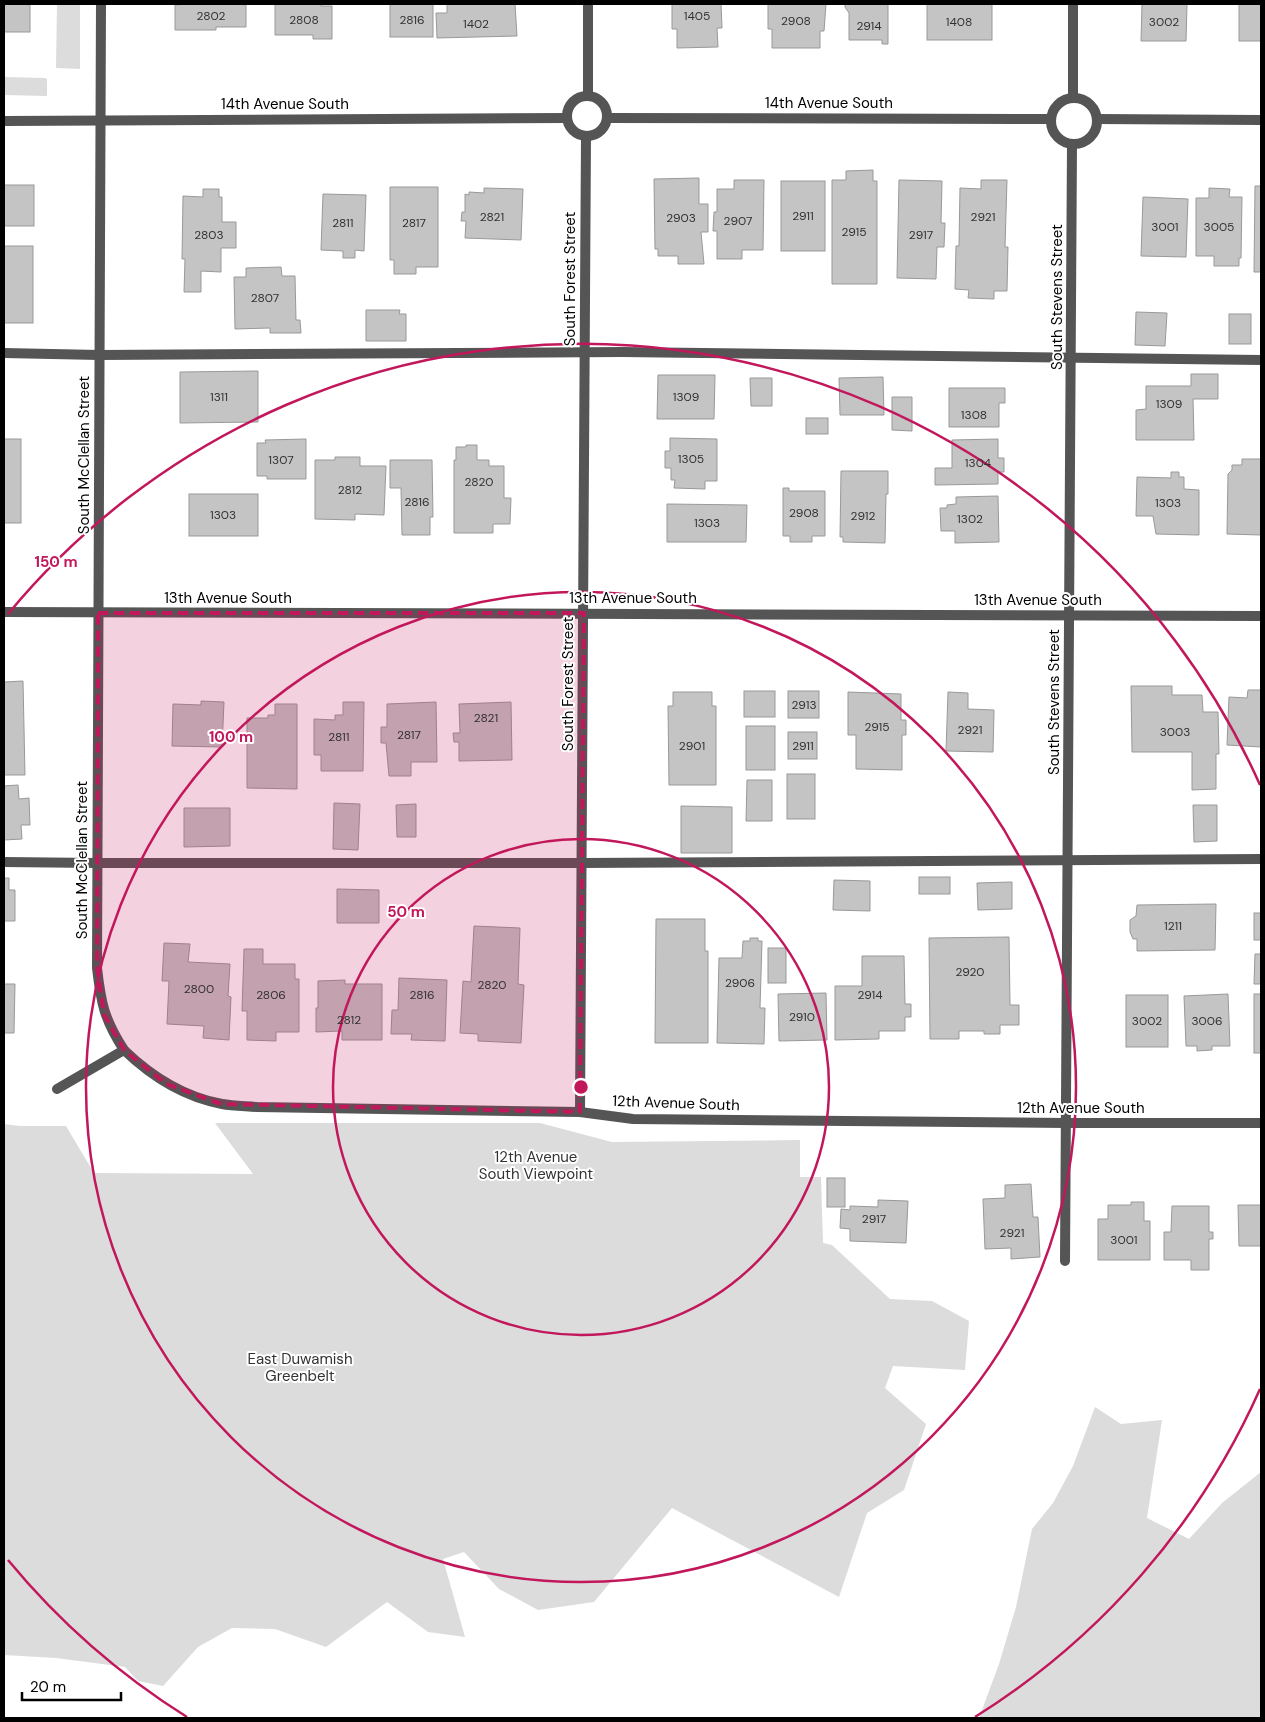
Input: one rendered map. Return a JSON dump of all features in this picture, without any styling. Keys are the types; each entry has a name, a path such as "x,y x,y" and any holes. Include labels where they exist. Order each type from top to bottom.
{"street":[{"name":"South McClellan Street","path":"101,4 97,968 104,1015 124,1050"},
{"path":"588,4 588,95"},
{"path":"1073,4 1073,98"},
{"path":"588,95 594,96 605,105 607,118 601,131 594,135 586,136 579,135 573,131 568,125 567,118 570,104 580,96 588,95"},
{"path":"1073,98 1084,100 1090,104 1095,110 1097,119 1094,132 1090,138 1084,142 1072,144 1062,141 1056,136 1050,119 1055,107 1061,101 1073,98"},
{"name":"14th Avenue South","path":"4,120 567,118"},
{"name":"14th Avenue South","path":"607,118 1050,119"},
{"path":"1097,119 1261,120"},
{"name":"South Forest Street","path":"580,1112 586,136"},
{"name":"South Stevens Street","path":"1065,1261 1072,144"},
{"path":"4,353 99,355 585,352 1261,360"},
{"name":"13th Avenue South","path":"4,612 1261,616"},
{"path":"4,862 582,863 1261,859"},
{"path":"58,1090 124,1050"},
{"name":"12th Avenue South","path":"124,1050 141,1066 166,1084 221,1104 257,1107 580,1112 633,1119 1261,1123"}],"highlighted area":[{"path":"98,613 584,613 580,1112 221,1104 166,1084 124,1050 104,1015 97,968"}],"green space":[{"path":"57,4 80,4 80,69 56,68"},
{"path":"4,77 45,78 47,79 47,96 4,95"},
{"name":"East Duwamish Greenbelt","path":"215,1123 540,1123 612,1142 800,1140 800,1177 821,1177 823,1243 832,1245 890,1299 932,1301 969,1321 965,1370 893,1366 885,1388 926,1424 904,1490 867,1513 839,1597 672,1508 594,1602 538,1610 499,1589 464,1552 443,1559 465,1637 428,1632 387,1602 326,1647 275,1629 232,1628 198,1647 163,1686 138,1681 125,1667 56,1658 4,1655 4,1124 66,1126 94,1173 253,1174"},
{"path":"1095,1407 1121,1424 1162,1420 1147,1518 1189,1539 1222,1503 1261,1472 1261,1718 979,1718 999,1664 1016,1607 1032,1529 1053,1503 1073,1466"}],"building":[{"path":"4,4 30,4 30,32 4,32"},
{"path":"246,4 246,27 216,27 216,30 175,30 175,5"},
{"path":"275,4 321,4 321,6 332,6 332,39 313,39 313,35 275,35"},
{"path":"390,4 433,4 433,37 390,37"},
{"path":"447,4 515,4 517,36 437,38 436,13 447,13"},
{"path":"672,4 721,4 722,28 717,28 718,47 677,48 677,29 672,29"},
{"path":"768,4 826,4 824,31 820,31 820,48 772,48 772,29 768,29"},
{"path":"845,4 888,4 888,44 882,44 882,40 849,40 849,13"},
{"path":"927,4 992,4 992,40 927,40"},
{"path":"1142,4 1187,4 1186,41 1141,41"},
{"path":"1239,4 1261,4 1261,41 1239,41"},
{"path":"873,170 873,181 877,181 877,284 832,284 832,180 846,180 846,171"},
{"path":"699,178 699,204 708,204 708,232 701,232 704,264 678,264 678,256 658,256 658,249 655,249 654,179"},
{"path":"734,180 764,180 763,250 742,250 742,259 717,259 717,231 713,231 714,212 717,212 717,189 734,189"},
{"path":"899,180 942,181 941,223 945,223 944,247 937,247 936,279 897,278"},
{"path":"981,180 1007,180 1005,247 1008,247 1007,291 994,291 994,299 968,298 969,290 955,289 956,246 959,246 960,188 981,189"},
{"path":"781,181 825,181 825,251 781,251"},
{"path":"4,185 34,185 34,226 4,226"},
{"path":"1255,186 1261,186 1261,272 1254,272"},
{"path":"390,187 438,187 438,267 416,267 416,274 394,274 394,260 390,260"},
{"path":"484,188 523,189 521,240 465,238 466,221 461,221 462,212 465,212 465,194 469,195 469,192 484,193"},
{"path":"1209,188 1230,189 1229,197 1242,197 1241,258 1239,258 1239,266 1214,266 1214,256 1196,256 1196,198 1209,198"},
{"path":"203,189 219,189 219,197 222,197 222,222 236,222 236,248 221,248 221,272 201,271 201,292 184,292 185,259 182,259 183,196 203,197"},
{"path":"323,194 366,195 364,251 355,250 355,258 343,258 343,251 321,250"},
{"path":"1143,197 1188,199 1186,257 1141,256"},
{"path":"4,246 33,246 33,323 4,323"},
{"path":"281,267 282,276 295,276 296,320 300,320 301,333 270,333 270,328 235,329 234,277 246,277 246,268"},
{"path":"366,310 400,310 399,314 406,314 406,341 366,341"},
{"path":"1136,312 1167,313 1165,346 1135,345"},
{"path":"1229,314 1251,314 1251,344 1229,344"},
{"path":"258,371 258,422 180,423 180,372"},
{"path":"1191,374 1218,374 1218,399 1193,399 1194,440 1136,440 1136,410 1146,409 1146,386 1191,386"},
{"path":"658,375 715,375 714,419 657,419"},
{"path":"883,377 884,415 840,415 839,378"},
{"path":"750,378 772,378 772,406 751,406"},
{"path":"949,388 1005,388 1005,403 999,403 999,427 949,427"},
{"path":"892,397 912,397 912,431 892,430"},
{"path":"806,418 828,418 828,434 806,434"},
{"path":"670,438 717,439 717,481 705,481 705,489 674,488 675,480 671,480 671,468 665,468 665,451 670,451"},
{"path":"4,439 21,439 21,523 4,523"},
{"path":"306,439 306,479 267,479 267,476 257,476 257,443 266,443 265,440"},
{"path":"998,439 998,458 1004,458 1004,472 998,472 998,484 935,485 935,468 952,468 952,440"},
{"path":"466,445 477,445 477,460 489,460 489,466 504,466 504,498 511,498 510,524 493,524 493,533 454,533 454,460 456,460 456,447 466,447"},
{"path":"335,457 360,457 360,466 386,466 384,515 355,514 355,520 315,519 315,460 335,460"},
{"path":"1242,459 1261,459 1261,535 1227,534 1228,474 1232,470 1232,465 1242,465"},
{"path":"390,460 432,460 433,517 430,517 430,535 402,535 401,488 390,488"},
{"path":"841,471 888,471 885,543 843,542 843,537 840,537"},
{"path":"1171,472 1179,472 1179,477 1184,477 1184,489 1199,490 1199,535 1156,534 1153,516 1136,516 1137,477 1171,478"},
{"path":"783,488 789,488 789,491 825,491 825,536 812,536 812,542 790,542 790,536 783,536"},
{"path":"189,494 258,494 258,536 189,536"},
{"path":"998,496 999,542 955,543 955,531 941,531 940,508 947,508 947,505 956,504 956,497"},
{"path":"667,504 747,505 746,542 667,542"},
{"path":"23,681 25,775 4,775 4,682"},
{"path":"1131,686 1172,686 1172,695 1202,695 1203,712 1218,712 1219,754 1216,754 1216,789 1192,790 1192,752 1132,752"},
{"path":"1248,690 1261,690 1261,747 1227,745 1229,697 1247,698"},
{"path":"744,691 775,691 775,717 744,717"},
{"path":"788,691 819,691 819,718 788,718"},
{"path":"673,692 712,692 712,706 716,706 716,785 669,785 668,706 673,706"},
{"path":"848,692 901,694 901,720 906,720 906,735 902,735 902,770 856,769 856,735 848,735"},
{"path":"948,692 968,693 968,709 994,710 993,752 946,751"},
{"path":"201,701 224,702 222,747 172,746 173,704 201,705"},
{"path":"343,702 364,702 363,771 321,771 321,755 314,755 314,719 335,720 335,715 343,715"},
{"path":"436,702 437,762 411,762 411,776 389,776 386,743 381,743 381,727 387,727 387,704"},
{"path":"511,702 512,760 459,761 459,742 454,742 453,733 460,733 459,704"},
{"path":"275,704 297,704 297,789 247,788 247,718 268,718 268,715 275,715"},
{"path":"746,726 775,726 775,770 746,770"},
{"path":"788,732 817,732 817,759 788,759"},
{"path":"787,774 815,774 815,819 787,819"},
{"path":"747,780 772,780 772,821 746,821"},
{"path":"18,785 19,799 29,798 30,825 21,825 22,839 4,840 4,786"},
{"path":"334,803 360,804 358,850 333,849"},
{"path":"416,804 416,837 397,837 396,805"},
{"path":"1193,805 1217,805 1217,841 1194,842"},
{"path":"681,806 732,807 732,853 681,853"},
{"path":"184,808 230,808 230,846 184,847"},
{"path":"919,877 950,877 950,894 919,894"},
{"path":"4,878 9,878 9,890 15,890 15,921 4,921"},
{"path":"834,880 870,881 870,911 833,910"},
{"path":"1012,882 1012,909 978,910 977,883"},
{"path":"337,889 379,890 379,923 337,923"},
{"path":"1216,904 1215,950 1137,951 1137,939 1133,939 1130,932 1130,920 1136,916 1137,905"},
{"path":"1254,913 1261,913 1261,940 1254,940"},
{"path":"656,919 705,919 705,951 708,951 708,1043 655,1043"},
{"path":"474,926 520,928 518,984 524,985 521,1043 478,1041 478,1034 460,1033 463,981 471,982"},
{"path":"1009,937 1010,1005 1019,1005 1019,1025 1000,1025 1000,1034 984,1034 984,1031 959,1031 959,1039 930,1039 929,938"},
{"path":"750,938 758,938 758,941 762,941 760,1008 765,1008 764,1044 717,1043 719,958 742,958 743,941 750,941"},
{"path":"164,943 190,944 188,962 230,964 228,996 231,997 229,1040 203,1038 204,1026 167,1024 169,981 162,981"},
{"path":"768,948 786,948 786,983 768,983"},
{"path":"244,949 263,949 263,964 295,964 295,979 299,979 299,1032 276,1032 276,1041 247,1040 247,1011 242,1011"},
{"path":"1255,954 1261,954 1261,984 1254,984"},
{"path":"862,956 904,956 905,1004 911,1004 911,1017 905,1017 905,1031 879,1031 879,1039 835,1040 835,986 862,986"},
{"path":"399,978 447,980 445,1041 411,1040 412,1034 391,1034 392,1010 398,1010"},
{"path":"345,980 345,984 382,984 382,1040 342,1040 342,1031 316,1032 318,981"},
{"path":"4,984 15,984 14,1033 4,1033"},
{"path":"826,993 827,1040 779,1041 778,994"},
{"path":"1228,994 1230,1046 1212,1046 1212,1050 1197,1051 1197,1046 1186,1046 1184,996"},
{"path":"1254,994 1261,994 1261,1053 1254,1053"},
{"path":"1126,995 1168,995 1168,1047 1126,1047"},
{"path":"827,1178 845,1178 845,1207 827,1207"},
{"path":"1031,1184 1033,1217 1038,1217 1040,1257 1011,1259 1011,1248 985,1249 983,1199 1005,1198 1005,1185"},
{"path":"878,1200 908,1201 906,1243 850,1241 850,1229 840,1228 841,1209 850,1210 850,1206 878,1207"},
{"path":"1131,1202 1144,1202 1144,1221 1150,1221 1150,1260 1098,1260 1098,1219 1108,1219 1108,1205 1131,1205"},
{"path":"1238,1205 1261,1205 1261,1246 1239,1246"},
{"path":"1172,1206 1209,1206 1209,1232 1213,1232 1213,1239 1209,1239 1209,1270 1191,1270 1191,1260 1164,1260 1164,1232 1171,1232"}],"park label":[{"name":"12th Avenue South Viewpoint","path":"536,1166"}]}
